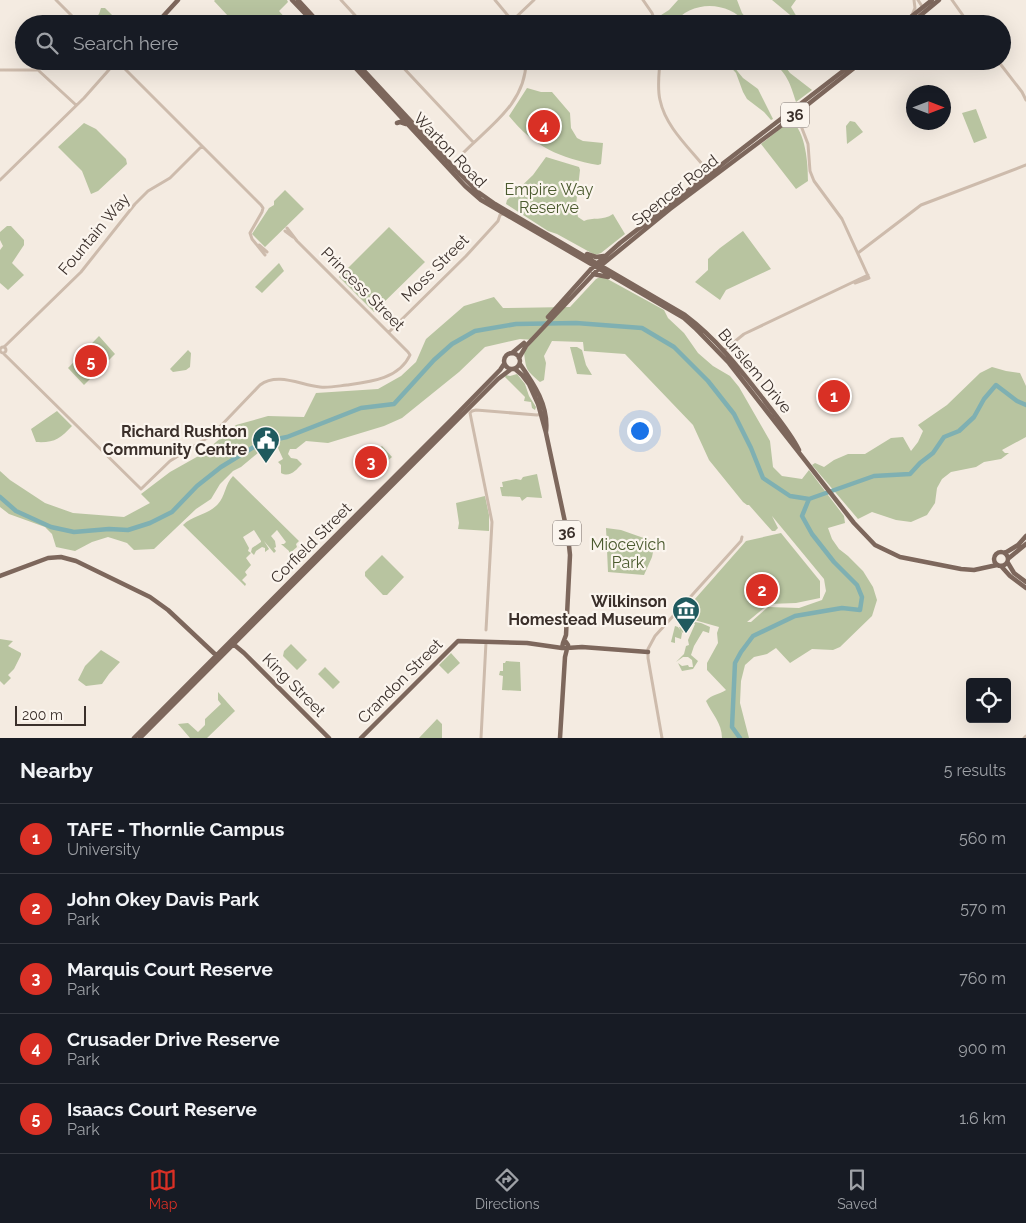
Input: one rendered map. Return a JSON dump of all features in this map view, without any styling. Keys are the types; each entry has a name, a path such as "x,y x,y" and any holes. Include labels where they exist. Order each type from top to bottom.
{"main road":[{"path":"164,15 178,0"},
{"path":"292,0 306,15"},
{"path":"298,0 312,15"},
{"path":"923,10 932,0"},
{"path":"917,15 940,0"},
{"name":"Warton Road","path":"358,70 448,165 470,192 503,214 598,266"},
{"name":"Warton Road","path":"362,70 369,80"},
{"name":"Spencer Road","path":"512,353 521,347 593,274 604,256 690,188 752,147 846,70"},
{"name":"Spencer Road","path":"551,316 566,296 598,266 702,184 730,158 851,70"},
{"name":"Warton Road","path":"381,92 409,126 478,192 570,246 598,266"},
{"path":"397,123 401,122 409,126"},
{"path":"730,158 750,145 752,147"},
{"path":"690,188 702,184"},
{"path":"518,217 518,220 526,227"},
{"path":"534,226 546,238"},
{"path":"634,232 636,234 646,228"},
{"path":"570,246 592,256 604,256"},
{"path":"609,270 609,262 619,250"},
{"path":"566,296 586,270 588,266 586,261"},
{"name":"Burslem Drive","path":"598,266 609,270 685,315 722,351 838,503 870,540 892,554 953,568 974,570 999,565 1008,560 1026,544"},
{"name":"Burslem Drive","path":"598,266 646,297 684,318 722,351"},
{"path":"593,274 603,275 625,284"},
{"path":"637,287 646,297"},
{"name":"Spencer Road","path":"519,358 523,349 536,332"},
{"path":"512,353 519,358"},
{"name":"36","path":"512,353 504,358 504,364 522,375 529,384 543,414"},
{"name":"36","path":"519,358 520,364 535,386 543,414 569,545 564,646"},
{"name":"Corfield Street","path":"233,642 504,364"},
{"path":"512,369 520,364"},
{"name":"Corfield Street","path":"134,738 498,378 512,369"},
{"path":"1007,552 1026,538"},
{"path":"974,570 986,566 999,552 1017,552"},
{"path":"1007,552 1008,560 1016,575 1016,579 1026,588"},
{"path":"0,576 48,558 61,557 73,559 150,597 176,617 217,658"},
{"path":"994,559 1010,576 1026,588"},
{"path":"1016,575 1026,582"},
{"name":"Crandon Street","path":"361,738 454,644 461,640 647,650"},
{"name":"King Street","path":"233,642 330,738"},
{"path":"560,738 564,646"},
{"name":"Corfield Street","path":"140,738 217,658"}],"street":[{"path":"56,0 71,15"},
{"path":"341,0 355,15"},
{"path":"495,0 508,15"},
{"path":"520,15 534,0"},
{"path":"643,0 651,15"},
{"path":"915,0 923,10"},
{"path":"914,15 915,0"},
{"path":"950,0 962,15"},
{"path":"0,70 38,70 74,106"},
{"path":"0,180 110,70"},
{"path":"126,70 261,205 263,208 262,212 250,233 256,243 266,253"},
{"path":"405,70 473,142"},
{"path":"448,165 512,104 523,83 525,70"},
{"path":"660,70 659,93 664,114 669,124 709,176"},
{"path":"1005,70 1026,100"},
{"path":"722,351 744,334 869,277 842,219 814,181 810,171 808,144 800,124 792,114"},
{"name":"Fountain Way","path":"3,349 81,272 142,198 151,189 170,178 202,146"},
{"path":"858,253 921,205 1026,165"},
{"path":"501,207 503,214 511,213"},
{"name":"Moss Street","path":"389,332 466,256 498,221 500,215 503,214"},
{"name":"Princess Street","path":"3,349 141,489 170,461 212,435 264,383 278,379 324,387 377,381 397,370 410,355 286,230"},
{"path":"486,630 492,522 470,415 474,410 481,412 543,414"},
{"path":"662,738 649,667 647,650 650,640 741,541 742,537"},
{"path":"481,738 486,642"}],"green space":[{"path":"287,0 288,2 279,11 283,15 227,15 214,1"},
{"path":"678,0 737,0 744,15 738,15 720,7 710,6 689,10 682,15 661,15"},
{"path":"772,0 796,0 791,7 796,15 790,15"},
{"path":"101,8 105,8 112,15 98,15"},
{"path":"733,70 736,70 743,78 758,89 773,119 771,120 747,99"},
{"path":"781,70 788,70 812,90 796,102 787,79"},
{"path":"527,88 541,92 552,92 570,113 571,128 577,138 583,141 603,143 601,164 584,162 560,155 538,143 518,127 509,116"},
{"path":"976,109 987,138 974,143 962,113"},
{"path":"791,120 796,125 803,140 807,166 808,181 796,189 761,144"},
{"path":"850,121 855,122 863,132 847,144 846,126"},
{"path":"84,123 96,129 126,159 127,164 98,191 91,194 82,171 58,147"},
{"name":"Empire Way Reserve","path":"546,157 579,167 576,205 578,217 584,221 613,214 625,234 601,253 595,255 548,231 506,204 507,200 533,175"},
{"path":"285,190 304,209 265,247 252,234 269,208 274,205 274,201"},
{"path":"7,226 11,226 24,240 24,245 12,263 24,275 8,290 0,283 0,250 3,246 0,240 0,232"},
{"path":"389,227 425,262 374,312 339,277"},
{"path":"743,231 771,269 726,290 720,300 695,282 708,270 708,259"},
{"path":"279,263 284,271 262,293 255,287"},
{"path":"602,276 664,310 668,318 684,333 698,353 713,366 730,376 739,387 770,441 773,467 782,476 802,479 809,470 844,516 845,523 828,528 832,539 839,549 863,571 873,587 877,600 872,616 840,647 833,650 812,649 790,663 776,648 767,654 754,657 745,665 741,681 740,703 749,738 722,738 719,723 706,701 726,690 707,670 707,663 718,643 717,633 719,627 680,616 746,541 781,533 820,581 820,598 796,603 769,604 747,622 751,622 768,607 799,608 822,600 826,591 824,579 772,516 778,528 775,531 772,531 749,505 743,502 709,460 693,425 625,354 584,351 583,342 552,341 544,356 546,363 544,380 540,382 526,366 524,352 534,340 520,339 485,347 459,372 402,418 384,426 328,443 306,441 296,449 290,449 288,454 291,458 297,459 302,464 290,474 281,473 281,465 278,462 283,459 278,448 271,448 274,453 269,458 263,456 269,448 264,448 241,467 233,471 220,484 211,499 196,509 154,549 134,550 127,543 108,537 92,542 75,551 56,547 52,534 45,527 9,514 0,507 0,471 10,480 45,503 73,513 124,517 150,503 141,494 170,472 202,454 236,425 268,416 304,417 316,393 378,389 401,376 416,362 426,339 464,306 494,297 503,308 570,307 596,279"},
{"path":"99,336 115,354 84,385 68,368"},
{"path":"570,347 577,347 582,350 586,365 592,375 577,374"},
{"path":"188,350 191,353 190,367 186,370 173,372 170,369"},
{"path":"992,367 1020,373 1026,386 1026,437 1002,450 1005,453 1009,453 1001,459 951,472 942,479 937,488 935,503 927,515 911,522 896,520 872,512 858,519 812,465 815,463 824,467 848,454 865,454 891,438 903,437 911,451 923,431 918,425 947,405 980,373"},
{"path":"517,374 525,384 529,396 536,407 535,410 532,408 531,402 524,401 525,397 505,377 506,375"},
{"path":"57,411 72,426 56,439 48,442 36,442 31,429"},
{"path":"382,446 392,457 376,471 359,471 354,468 359,454 372,448 374,451"},
{"path":"537,474 542,498 527,497 522,501 520,497 502,496 500,487 503,487 502,482 516,479 521,480 523,477"},
{"path":"233,476 299,541 296,544 297,547 289,554 289,551 281,544 286,542 277,530 271,536 275,541 276,547 274,548 276,551 274,553 264,541 269,549 265,552 265,548 262,547 254,555 251,552 252,548 261,541 254,530 243,537 249,548 248,551 251,553 246,558 251,565 245,572 247,575 242,580 246,584 245,586 183,525 214,508 222,498"},
{"path":"485,496 489,515 489,531 458,529 456,503"},
{"name":"Miocevich Park","path":"606,528 621,530 655,542 652,557 644,575 608,572"},
{"path":"382,555 404,577 387,595 383,595 365,576 365,572"},
{"path":"689,621 710,627 709,633 703,631 694,646 691,655 698,661 693,669 682,671 678,663 682,666 688,665 693,667 692,660 688,657 683,657 676,662 684,654 686,646 689,645 688,640 695,624 690,623 688,628"},
{"path":"675,626 680,630 679,627 688,628 687,630 684,629 683,633 681,631 681,639 675,637 675,643 671,642"},
{"path":"0,639 13,641 8,646 21,653 14,669 8,675 11,678 4,685 0,681"},
{"path":"291,644 307,660 297,670 283,656 284,651"},
{"path":"101,650 120,662 102,684 86,686 78,680 85,666"},
{"path":"451,653 460,663 448,674 439,665"},
{"path":"506,661 520,662 521,691 502,690 503,676 499,675 500,671 503,671 503,663"},
{"path":"325,667 340,682 333,689 318,674"},
{"path":"218,692 235,711 207,738 190,738 178,724 188,723 198,732 205,725 205,719 221,704 218,700"},
{"path":"437,719 442,724 442,738 419,738"}],"waterway":[{"path":"0,497 16,511 51,527 74,532 109,529 128,530 150,523 172,512 197,486 221,467 262,442 287,437 361,408 394,404 434,360 452,344 475,331 516,324 576,323 642,328 674,347 708,381 734,414 763,478 790,496 809,499"},
{"path":"740,738 732,727 735,663 753,636 795,616 842,608 860,610 862,597 857,585 834,562 812,534 802,516 809,499 874,476 910,474 933,453 944,437 959,431 974,417 984,399 996,385 1017,401 1026,405"}],"place":[{"name":"Crusader Drive Reserve","path":"544,126"},
{"name":"Isaacs Court Reserve","path":"91,361"},
{"name":"TAFE - Thornlie Campus","path":"834,396"},
{"name":"Marquis Court Reserve","path":"371,462"},
{"name":"Richard Rushton Community Centre","path":"266,464"},
{"name":"John Okey Davis Park","path":"762,590"},
{"name":"Wilkinson Homestead Museum","path":"686,634"}]}
